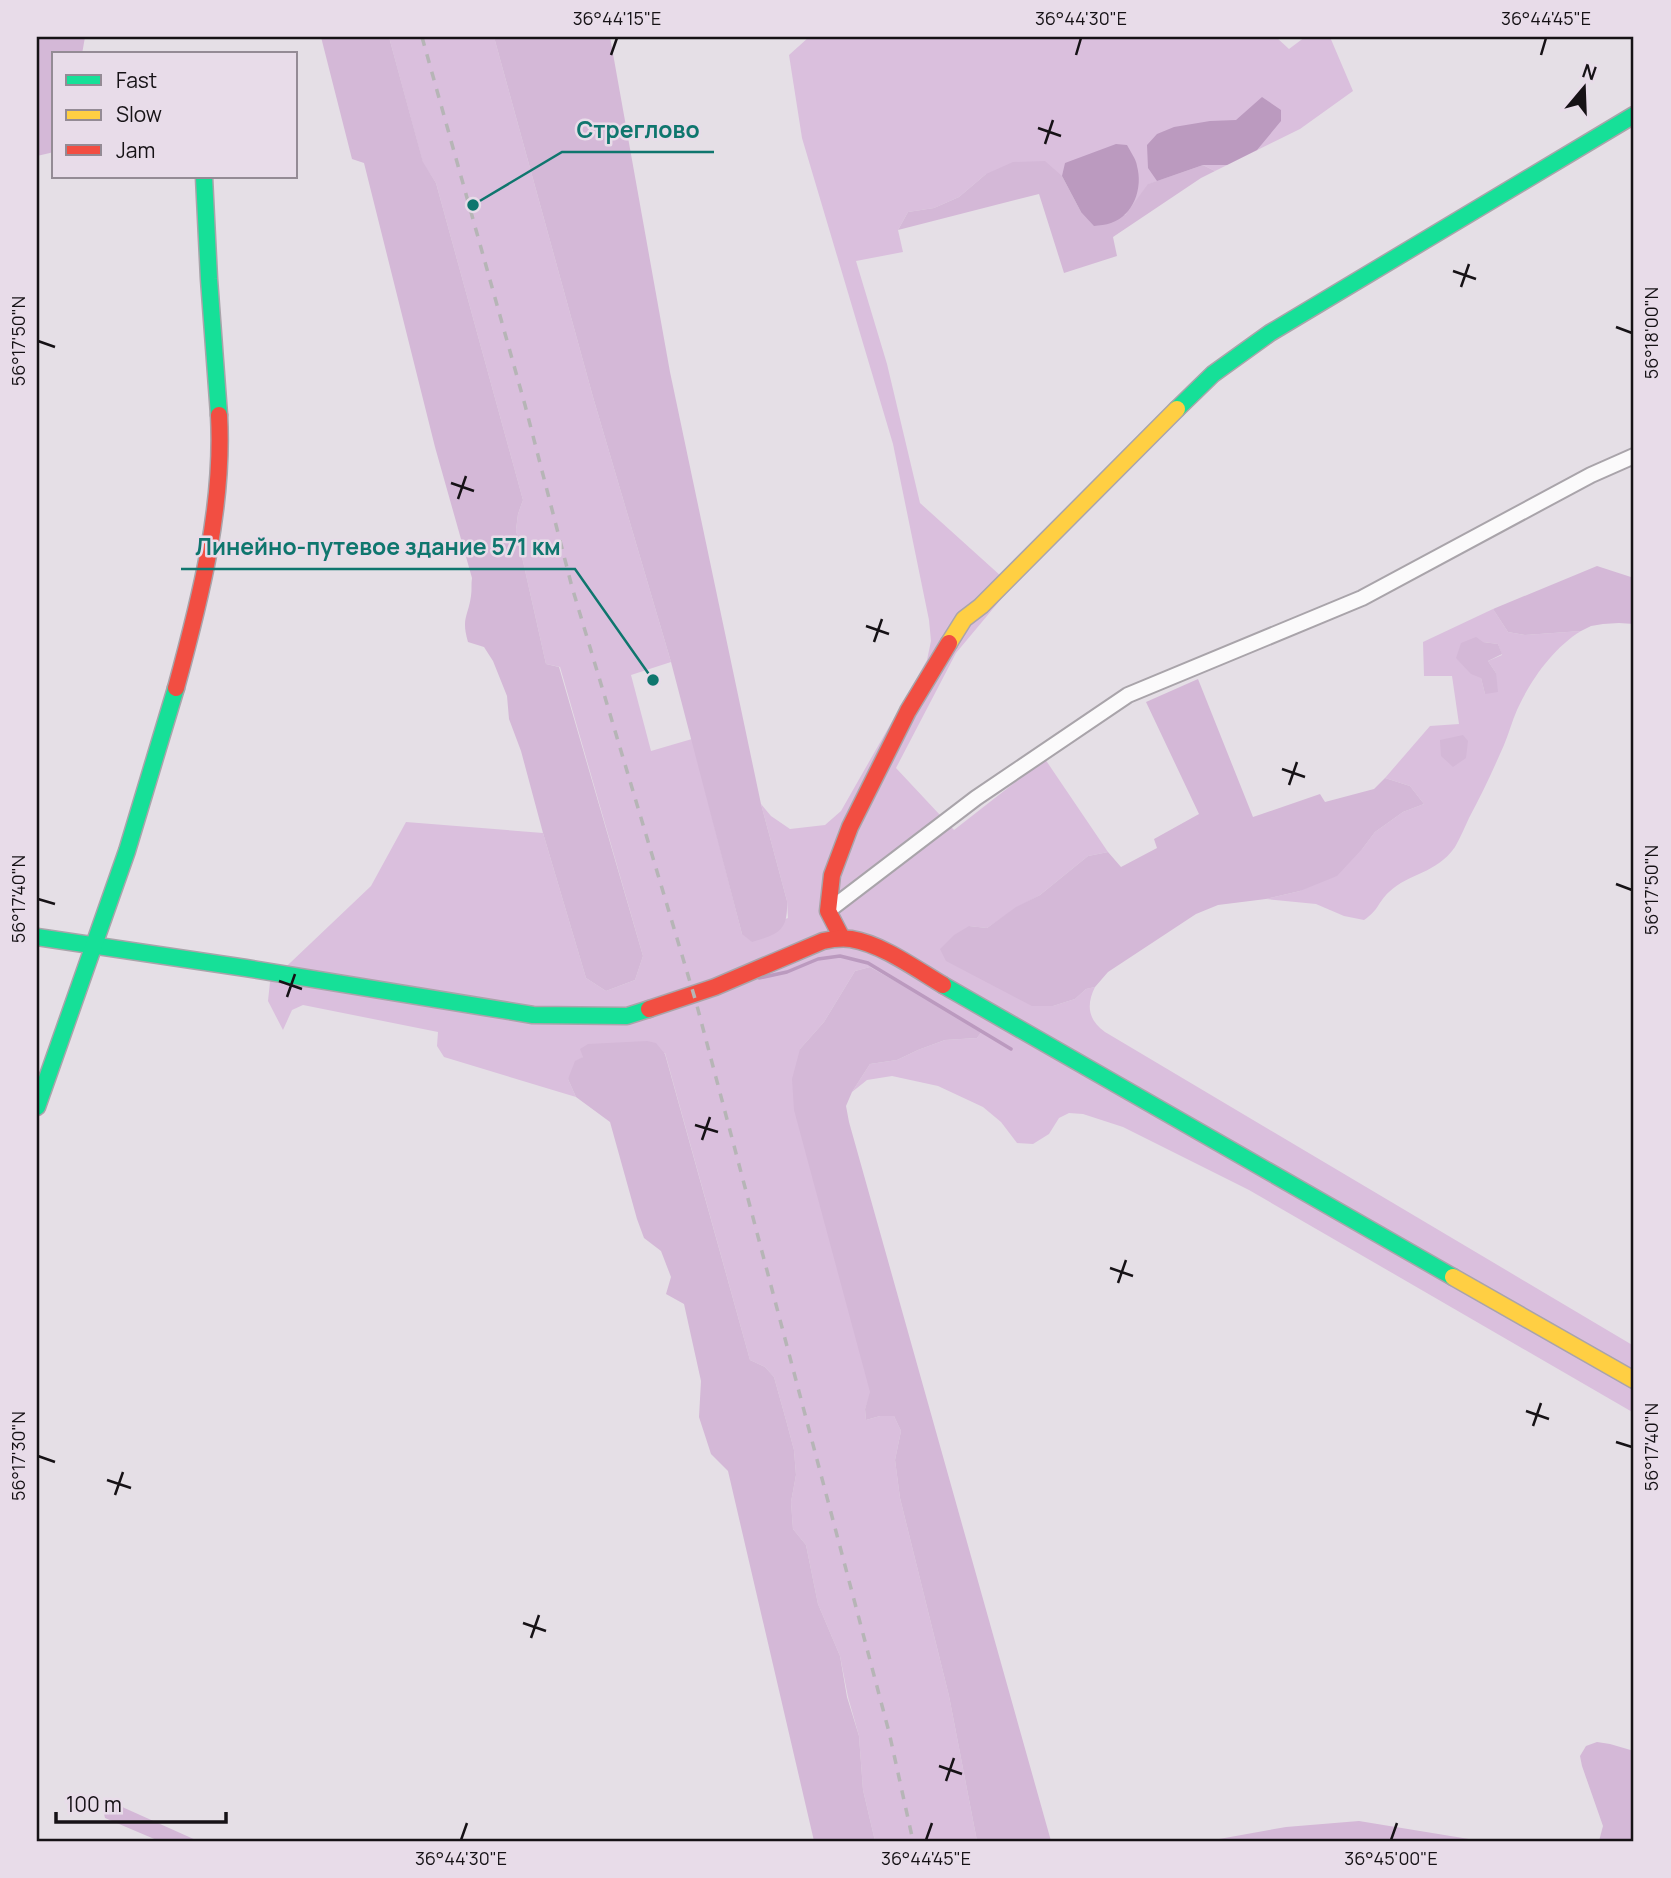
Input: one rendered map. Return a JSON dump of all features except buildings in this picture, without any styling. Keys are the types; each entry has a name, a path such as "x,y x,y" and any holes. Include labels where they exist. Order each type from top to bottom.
{"street":[{"path":"842,938 828,912 832,876 850,827 908,711 964,619 981,606 1213,374 1270,333 1634,115"},
{"path":"37,1107 96,947 157,758 202,585 214,509 220,446 204,178"},
{"path":"828,912 976,799 1128,695 1362,597 1591,475 1634,456"},
{"path":"37,937 533,1015 626,1016 715,987 823,941 842,938 857,940 880,949 1634,1380"}],"shaded area":[{"path":"37,37 85,37 82,52 52,52 52,152 37,156"},
{"path":"321,37 389,37 423,162 436,183 523,500 516,530 546,664 559,667 643,956 635,980 606,991 586,978 521,751 509,719 507,696 493,661 484,647 468,642 465,622 472,578 435,447 364,163 352,159"},
{"path":"389,37 494,37 593,397 671,662 631,675 651,751 692,739 742,934 788,918 787,901 761,804 771,816 790,829 825,825 841,811 927,660 931,641 893,444 802,138 789,55 809,37 1276,37 1289,49 1305,37 1330,37 1353,91 1300,129 1215,171 1203,165 1149,184 1125,215 1062,176 986,174 959,197 934,208 908,212 898,230 903,252 856,261 887,364 920,503 1012,586 956,653 896,768 954,830 1045,759 1108,852 1088,856 1040,895 987,928 969,926 1053,1006 1075,999 1086,989 1095,987 1090,1000 1090,1012 1105,1032 1634,1346 1634,1413 1249,1190 1123,1127 1083,1114 1069,1113 1059,1118 1049,1134 1033,1144 1017,1143 1001,1122 983,1107 938,1086 892,1076 867,1080 852,1092 870,1064 897,1060 945,1040 977,1038 983,1030 870,967 855,971 824,1022 800,1049 871,1392 865,1409 866,1420 894,1416 901,1431 895,1460 900,1498 949,1696 977,1841 875,1841 863,1790 859,1736 840,1656 818,1604 806,1545 793,1529 791,1502 796,1475 794,1450 774,1377 765,1367 750,1360 665,1053 583,1057 568,1079 576,1097 444,1057 437,1046 438,1032 303,1005 292,1010 283,1030 268,1001 270,982 371,886 406,822 543,833 586,978 606,991 635,980 643,956 560,667 546,664 516,530 523,500 436,183 423,163"},
{"path":"494,37 610,37 670,372 761,804 787,901 786,919 780,930 752,942 742,934 671,662 593,397"},
{"path":"1262,97 1281,110 1281,121 1257,150 1227,165 1203,165 1157,181 1148,168 1147,145 1157,134 1174,127 1236,120"},
{"path":"1116,144 1127,145 1135,161 1139,183 1135,200 1126,214 1119,219 1109,224 1094,226 1081,212 1062,176 1065,163"},
{"path":"1045,161 1062,176 1081,212 1125,215 1148,184 1203,165 1215,171 1113,237 1117,256 1064,273 1039,194 898,230 908,212 934,208 959,197 986,174 1013,162"},
{"path":"1597,566 1634,578 1634,624 1603,624 1581,631 1525,635 1508,632 1493,609"},
{"path":"1493,609 1508,632 1525,635 1581,631 1561,646 1543,666 1529,688 1483,791 1448,856 1397,886 1364,920 1344,916 1316,904 1266,899 1300,891 1363,848 1375,832 1403,812 1424,804 1410,786 1385,778 1430,726 1459,724 1452,676 1424,676 1423,642","holes":["1483,642 1498,644 1502,655 1488,661 1496,673 1485,694 1481,678"]},
{"path":"1476,637 1483,642 1498,644 1502,654 1488,661 1496,673 1498,692 1485,694 1481,678 1471,674 1456,658 1461,643"},
{"path":"1198,679 1253,817 1320,794 1325,802 1374,789 1385,778 1410,786 1424,804 1403,812 1375,832 1337,876 1300,891 1266,899 1218,905 1196,914 1108,972 1095,987 1086,989 1075,999 1053,1006 1032,1006 946,961 940,949 954,935 969,926 987,928 1016,907 1040,895 1088,856 1108,852 1121,867 1157,848 1154,839 1199,814 1146,702"},
{"path":"1463,735 1468,741 1466,758 1453,767 1441,756 1440,740"},
{"path":"870,967 983,1030 977,1038 945,1040 897,1060 870,1064 846,1106 1051,1841 977,1841 949,1696 900,1498 895,1460 901,1431 894,1416 866,1420 865,1409 870,1392 794,1110 792,1079 800,1049 824,1022 855,971"},
{"path":"647,1041 656,1043 665,1054 750,1360 765,1367 774,1377 794,1450 796,1475 791,1502 793,1529 806,1545 818,1604 840,1656 847,1697 859,1736 863,1790 875,1841 814,1841 728,1471 711,1454 699,1417 701,1381 684,1304 666,1294 671,1277 661,1251 644,1238 610,1122 576,1097 568,1079 575,1061 583,1057 580,1049 588,1044"},
{"path":"1597,1742 1634,1751 1634,1841 1599,1841 1603,1826 1580,1756 1586,1746"},
{"path":"111,1803 198,1841 159,1841 105,1818 105,1809"},
{"path":"1359,1821 1481,1841 1208,1841 1286,1827"}],"waterway":[{"path":"759,978 787,972 818,959 840,956 868,963 1011,1049"}],"railway":[{"path":"422,37 525,405 572,587 696,1002 889,1732 913,1841"}],"traffic: fast":[{"path":"1177,409 1213,374 1270,333 1634,115"},
{"path":"204,178 219,415"},
{"path":"37,1107 127,851 176,688"},
{"path":"37,937 533,1015 627,1016 649,1009"},
{"path":"943,985 1453,1277"}],"traffic: slow":[{"path":"949,643 964,619 981,606 1177,409"},
{"path":"1453,1277 1634,1380"}],"traffic: jam":[{"path":"176,688 194,621 214,519 220,450 219,415"},
{"path":"842,938 828,911 832,875 850,827 908,711 949,643"},
{"path":"649,1009 715,987 823,941 837,939 851,939 875,946 943,985"}],"place":[{"name":"Стреглово","path":"473,205"},
{"name":"Линейно-путевое здание 571 км","path":"653,680"}]}
